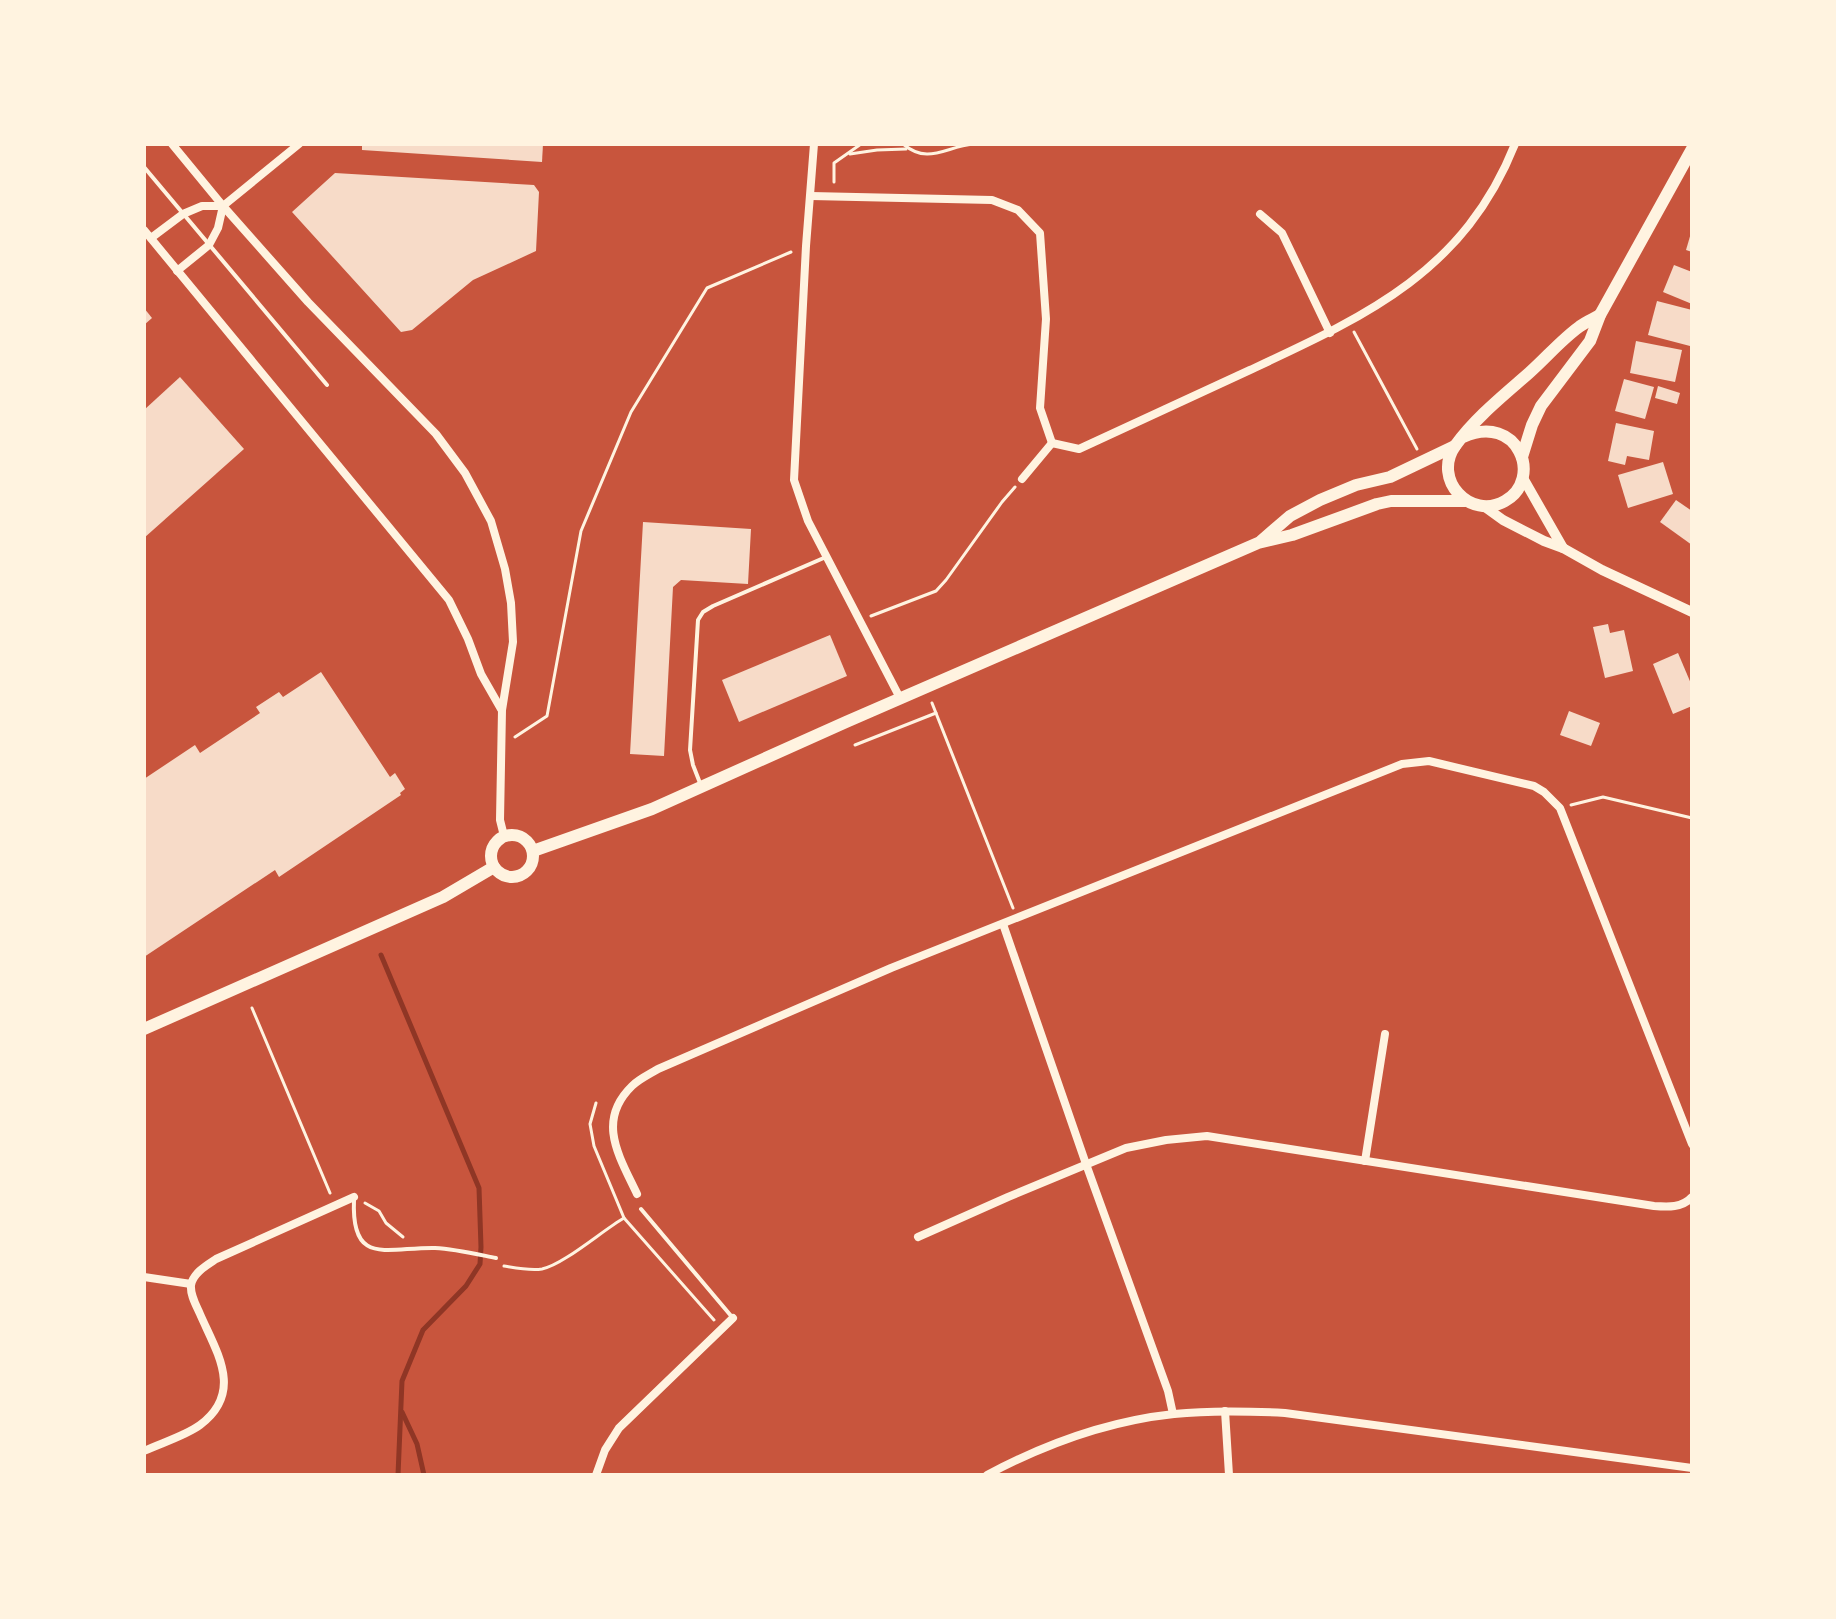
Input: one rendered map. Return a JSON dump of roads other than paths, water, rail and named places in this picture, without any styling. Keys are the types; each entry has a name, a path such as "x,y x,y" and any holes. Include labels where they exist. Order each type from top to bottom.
{"main road":[{"path":"533,851 702,788 900,698 1258,543 1292,535 1391,501 1465,501 1485,507 1504,502 1519,488 1523,478 1522,457 1541,406 1590,341 1600,315 1692,149"},
{"path":"1465,501 1450,482 1448,470 1449,457 1459,442 1492,405 1579,327 1600,315"},
{"path":"1258,543 1290,516 1320,500 1356,485 1390,477 1474,432 1498,432 1517,447 1522,457"},
{"path":"504,836 525,839 533,851 532,864 524,875 504,876 494,867 491,860 494,846 504,836"},
{"path":"144,1029 443,897 494,867"}],"street":[{"path":"172,144 308,302 436,434 477,491 499,543 511,603 513,642 502,710 500,820 504,836"},
{"path":"177,271 209,245 218,228 223,206 299,144"},
{"path":"814,144 794,480 808,521 900,698"},
{"path":"1052,443 1079,449 1330,333 1383,302 1449,250 1493,191 1515,144"},
{"path":"811,196 992,200 1018,210 1040,233 1046,319 1040,408 1052,443"},
{"path":"151,238 183,214 202,206 223,206"},
{"path":"1260,214 1282,233 1330,333"},
{"path":"144,230 449,600 481,674 502,710"},
{"path":"1022,479 1052,443"},
{"path":"1523,478 1563,548"},
{"path":"1485,507 1544,541 1692,612"},
{"path":"637,1194 612,1131 617,1103 634,1085 658,1069 891,968 1402,764 1429,761 1534,786 1560,808 1692,1144"},
{"path":"1003,924 1168,1391 1173,1414"},
{"path":"1365,1161 1385,1034"},
{"path":"918,1237 1126,1148 1207,1136 1654,1206 1675,1207 1692,1197"},
{"path":"144,1451 199,1425 218,1406 225,1386 224,1369 193,1298 191,1284 199,1270 216,1259 354,1197"},
{"path":"144,1277 191,1284"},
{"path":"596,1475 605,1450 619,1428 733,1318"},
{"path":"1225,1411 1229,1475"},
{"path":"987,1475 1018,1458 1061,1441 1135,1420 1225,1411 1285,1413 1692,1468"}],"lane":[{"path":"144,167 327,385"},
{"path":"702,788 690,750 698,620 703,612 730,597 826,557"},
{"path":"354,1197 353,1222 359,1238 369,1247 383,1251 438,1248 496,1258"},
{"path":"641,1209 733,1318"}],"waterway":[{"path":"381,955 479,1188 481,1247 480,1264 466,1286 423,1330 402,1381 398,1475"},
{"path":"402,1412 417,1444 424,1475"}]}
